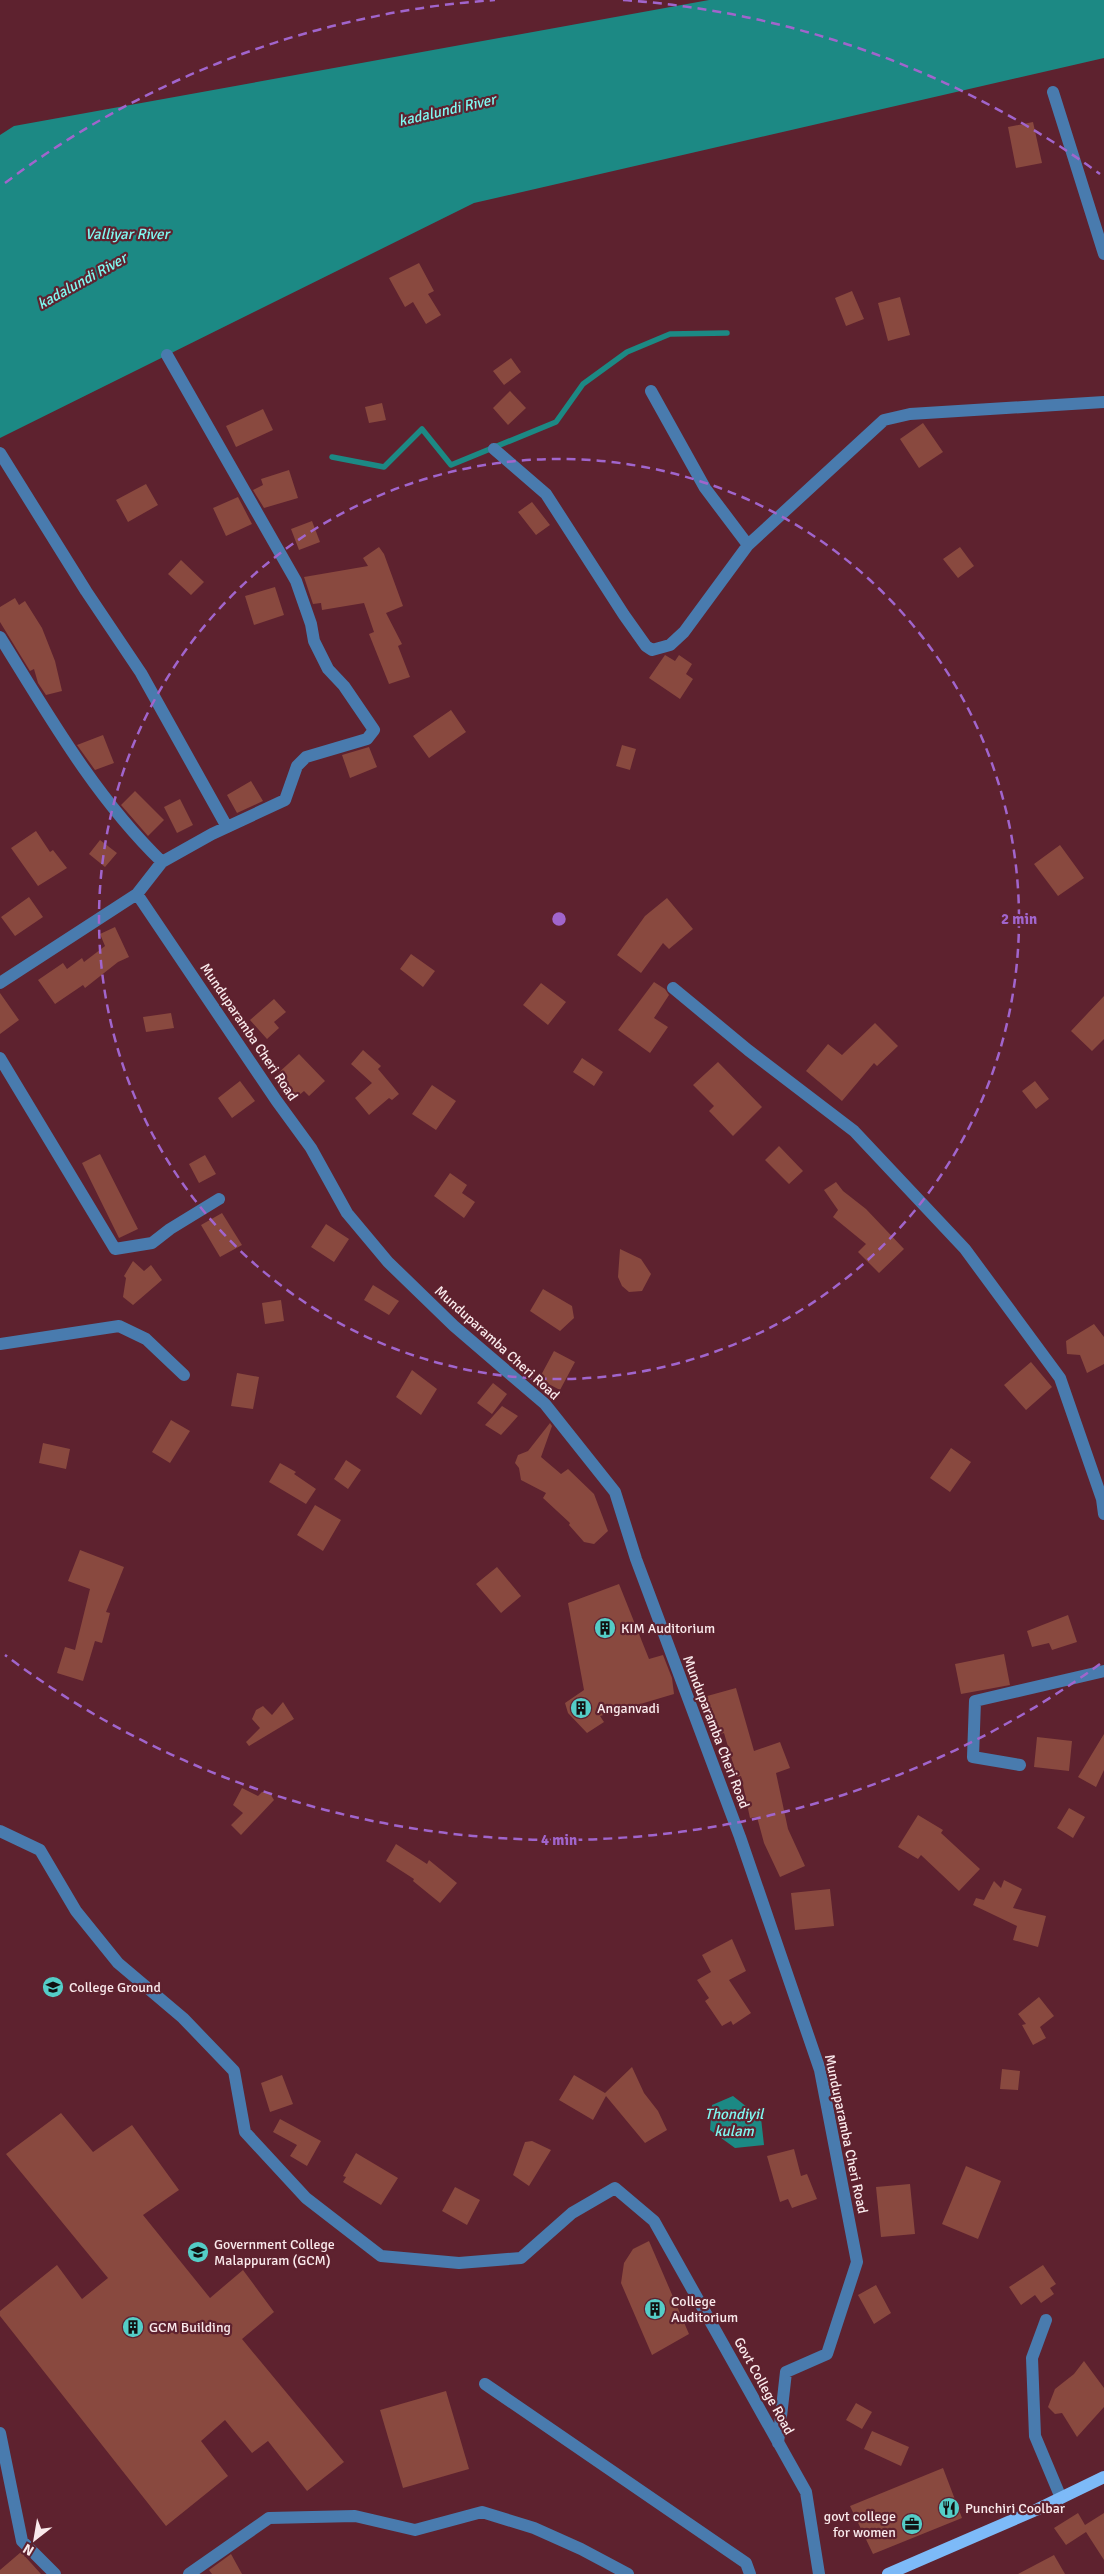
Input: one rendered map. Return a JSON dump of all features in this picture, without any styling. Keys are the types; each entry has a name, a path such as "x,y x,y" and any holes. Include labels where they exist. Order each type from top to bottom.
{"main road":[{"path":"888,2574 1061,2498 1104,2477"}],"street":[{"path":"1053,92 1104,254"},
{"path":"0,983 137,894 162,862 227,827 285,800 297,766 306,757 367,739 374,730 344,686 328,668 314,641 296,581 167,356"},
{"path":"652,391 705,488 748,545"},
{"path":"494,449 546,494 624,615 646,646 652,650 670,645 684,632 748,545 884,420 910,414 1104,402"},
{"path":"0,453 86,591 141,673 227,827"},
{"path":"0,637 69,749 133,834 162,862"},
{"name":"Munduparamba Cheri Road","path":"137,894 276,1100 311,1148 347,1214 388,1262 447,1319 545,1404 615,1492 636,1559 740,1837 820,2070 857,2262 827,2354 786,2372 778,2444"},
{"path":"673,988 748,1050 854,1131 965,1249 1060,1378 1102,1499 1104,1514"},
{"path":"1,1060 115,1248 152,1243 170,1229 220,1199"},
{"path":"0,1344 119,1326 146,1339 184,1375"},
{"path":"1020,1765 973,1757 975,1701 1104,1671"},
{"name":"Govt College Road","path":"0,1831 40,1850 76,1911 118,1964 183,2018 234,2071 245,2132 306,2198 381,2256 460,2263 521,2258 572,2213 615,2188 654,2221 806,2492 819,2574"},
{"path":"1046,2320 1032,2358 1035,2436 1061,2498"},
{"path":"485,2384 746,2563 750,2574"},
{"path":"0,2433 22,2541 55,2574"},
{"path":"189,2574 269,2518 355,2516 415,2530 482,2512 534,2528 588,2552 628,2574"}],"water":[{"name":"Valliyar River","path":"709,0 1104,0 1104,58 474,203 0,438 0,135 14,126"},
{"name":"Thondiyil kulam","path":"733,2096 761,2118 764,2145 735,2148 710,2130 712,2105"}],"building":[{"path":"1033,122 1042,163 1016,168 1008,127"},
{"path":"419,263 434,291 428,294 441,315 426,324 413,302 405,307 389,278"},
{"path":"852,291 864,319 846,326 835,298"},
{"path":"900,297 910,335 888,341 878,303"},
{"path":"511,358 521,372 504,385 493,371"},
{"path":"510,391 526,408 508,425 493,408"},
{"path":"382,403 386,420 369,423 365,407"},
{"path":"263,409 273,430 236,447 226,426"},
{"path":"923,423 943,452 919,468 900,439"},
{"path":"289,470 298,498 264,508 253,490 263,485 261,479"},
{"path":"146,484 158,505 128,522 116,500"},
{"path":"238,497 252,524 226,536 213,508"},
{"path":"532,502 550,525 536,535 518,512"},
{"path":"312,521 320,542 299,550 291,529"},
{"path":"379,547 384,554 403,606 386,613 402,644 398,646 410,677 389,684 369,634 374,632 364,603 322,610 321,603 313,604 304,577 368,566 363,558"},
{"path":"960,547 974,566 958,578 943,559"},
{"path":"181,560 204,582 191,595 168,574"},
{"path":"275,587 284,615 254,625 245,596"},
{"path":"15,598 19,605 25,601 42,628 55,661 62,691 46,695 38,683 34,669 30,671 0,622 0,607"},
{"path":"665,655 675,661 679,655 692,664 686,674 693,679 680,699 649,678"},
{"path":"451,710 466,732 429,758 413,736"},
{"path":"103,735 114,763 95,770 77,745"},
{"path":"622,745 636,749 630,770 616,766"},
{"path":"369,747 377,767 350,778 342,755"},
{"path":"251,781 263,801 237,813 227,795"},
{"path":"135,791 164,820 148,836 121,805"},
{"path":"180,799 193,825 177,833 164,807"},
{"path":"36,831 50,852 53,850 67,868 38,886 11,848"},
{"path":"100,840 117,853 105,867 89,854"},
{"path":"1060,845 1084,878 1058,896 1034,864"},
{"path":"29,897 43,917 15,936 1,917"},
{"path":"667,898 693,929 669,949 663,943 641,973 617,955 645,916"},
{"path":"115,927 129,957 118,962 85,988 83,985 55,1004 38,980 63,963 67,969 82,958 84,962 105,946 100,934"},
{"path":"411,954 435,971 423,987 400,969"},
{"path":"654,982 665,989 669,995 654,1018 668,1027 650,1053 618,1030"},
{"path":"541,983 566,1002 548,1025 523,1005"},
{"path":"0,993 19,1020 0,1034"},
{"path":"1104,996 1104,1039 1092,1051 1071,1031"},
{"path":"274,999 286,1012 274,1022 279,1028 267,1039 250,1020"},
{"path":"171,1013 174,1028 146,1032 143,1017"},
{"path":"875,1023 898,1046 877,1066 874,1063 842,1101 806,1071 828,1044 842,1055"},
{"path":"363,1050 381,1066 378,1069 399,1094 392,1100 389,1098 369,1115 355,1098 372,1083 351,1064"},
{"path":"299,1054 325,1081 309,1096 304,1091 297,1097 276,1075"},
{"path":"582,1058 603,1072 594,1086 573,1072"},
{"path":"718,1062 762,1107 733,1136 709,1111 714,1106 693,1085"},
{"path":"240,1081 255,1101 232,1118 218,1098"},
{"path":"1035,1081 1049,1099 1036,1109 1022,1091"},
{"path":"432,1085 456,1101 436,1130 412,1114"},
{"path":"779,1146 803,1171 789,1184 765,1160"},
{"path":"100,1154 138,1229 119,1238 82,1163"},
{"path":"205,1155 216,1174 199,1183 189,1164"},
{"path":"450,1173 467,1185 462,1193 475,1202 464,1218 434,1196"},
{"path":"836,1182 843,1191 866,1209 904,1249 879,1273 858,1252 866,1244 833,1217 838,1210 824,1190"},
{"path":"222,1213 242,1245 220,1257 201,1225"},
{"path":"326,1224 349,1239 334,1262 311,1247"},
{"path":"620,1249 641,1259 651,1274 642,1291 629,1292 622,1286 618,1277"},
{"path":"133,1261 144,1271 151,1265 162,1280 133,1305 123,1297 126,1278 124,1276"},
{"path":"373,1285 399,1301 389,1315 364,1300"},
{"path":"543,1289 572,1306 574,1318 560,1331 530,1311"},
{"path":"281,1300 284,1321 265,1324 262,1303"},
{"path":"1094,1324 1104,1337 1104,1364 1087,1373 1080,1355 1067,1354 1066,1341"},
{"path":"554,1351 575,1362 560,1390 539,1379"},
{"path":"1031,1362 1052,1387 1026,1410 1004,1385"},
{"path":"412,1370 437,1389 421,1415 396,1397"},
{"path":"237,1373 259,1377 253,1409 231,1406"},
{"path":"493,1383 507,1394 492,1414 477,1403"},
{"path":"502,1406 518,1416 501,1435 485,1425"},
{"path":"171,1420 190,1431 170,1463 152,1452"},
{"path":"550,1423 552,1426 541,1457 561,1474 568,1469 594,1494 608,1531 594,1544 584,1542 569,1525 570,1523 543,1498 546,1493 521,1480 519,1468 515,1463 518,1455 528,1451"},
{"path":"43,1443 70,1449 66,1469 39,1463"},
{"path":"951,1448 971,1462 950,1492 930,1478"},
{"path":"346,1460 361,1470 348,1489 334,1479"},
{"path":"280,1463 296,1472 294,1474 316,1489 306,1504 269,1482"},
{"path":"315,1505 341,1520 323,1551 297,1535"},
{"path":"80,1550 124,1567 106,1612 110,1613 102,1643 95,1641 83,1681 57,1673 65,1647 75,1650 90,1589 68,1581"},
{"path":"497,1567 521,1596 501,1613 476,1584"},
{"name":"KIM Auditorium","path":"619,1584 649,1659 663,1655 672,1678 674,1694 600,1716 604,1722 587,1733 568,1713 565,1703 584,1690 568,1603"},
{"path":"1068,1615 1077,1642 1052,1650 1049,1643 1032,1647 1027,1631"},
{"path":"1004,1654 1010,1685 961,1694 955,1664"},
{"path":"736,1688 754,1751 780,1742 790,1768 776,1773 788,1829 805,1866 780,1877 764,1843 757,1817 750,1818 741,1776 737,1777 724,1733 711,1737 700,1698"},
{"path":"283,1702 294,1719 249,1746 246,1742 260,1728 252,1719 256,1710 263,1706 272,1715"},
{"path":"1104,1734 1104,1770 1096,1787 1078,1777"},
{"path":"1037,1737 1072,1741 1069,1771 1034,1767"},
{"path":"242,1788 258,1796 262,1792 269,1792 274,1800 241,1835 231,1825 243,1813 233,1805"},
{"path":"1069,1808 1085,1817 1073,1838 1057,1828"},
{"path":"918,1815 943,1830 941,1833 980,1869 959,1891 921,1855 918,1859 898,1847"},
{"path":"396,1844 427,1864 429,1860 457,1883 440,1903 413,1881 414,1879 386,1861"},
{"path":"1004,1880 1022,1889 1013,1908 1046,1916 1038,1947 1013,1940 1017,1926 973,1905 976,1898 984,1900 994,1881 1001,1888"},
{"path":"830,1889 834,1926 795,1930 791,1893"},
{"path":"732,1939 746,1971 729,1980 751,2013 733,2025 731,2021 722,2026 705,2001 709,1998 697,1980 711,1972 702,1955"},
{"path":"1039,1997 1054,2016 1040,2027 1046,2038 1033,2045 1022,2025 1026,2024 1018,2014"},
{"path":"632,2067 644,2093 658,2111 667,2130 645,2143 606,2096 593,2120 559,2100 574,2075 605,2093"},
{"path":"1002,2069 1020,2071 1018,2090 1000,2089"},
{"path":"282,2075 293,2104 270,2112 261,2083"},
{"name":"GCM Building","path":"61,2113 93,2152 132,2125 179,2190 143,2215 210,2298 243,2270 274,2312 242,2339 344,2462 307,2491 268,2441 252,2453 225,2420 201,2441 228,2476 166,2526 0,2316 0,2311 57,2265 82,2299 108,2278 6,2154"},
{"path":"280,2119 321,2141 307,2166 290,2156 297,2145 273,2132"},
{"path":"532,2141 551,2150 529,2186 513,2175 525,2142"},
{"path":"794,2149 801,2176 807,2174 817,2199 792,2208 788,2199 780,2202 767,2156"},
{"path":"356,2153 398,2178 381,2205 343,2182 346,2177 343,2176"},
{"path":"966,2166 1001,2181 978,2239 942,2224"},
{"path":"910,2184 915,2234 881,2237 876,2187"},
{"path":"455,2187 480,2200 467,2225 442,2211"},
{"name":"College Auditorium","path":"649,2241 689,2334 652,2355 621,2283 624,2263 633,2249"},
{"path":"1043,2265 1056,2284 1050,2288 1054,2294 1041,2303 1035,2295 1021,2305 1009,2287"},
{"path":"876,2285 891,2313 874,2324 858,2295"},
{"path":"1084,2361 1104,2388 1104,2407 1077,2437 1062,2413 1055,2414 1048,2407 1055,2389 1074,2374"},
{"path":"446,2391 469,2469 403,2488 380,2410"},
{"path":"856,2403 872,2412 862,2429 846,2420"},
{"path":"872,2431 909,2447 901,2466 864,2449"},
{"path":"943,2468 962,2518 873,2554 850,2506"},
{"path":"1078,2513 1085,2525 1104,2513 1104,2560 1086,2532 1066,2545 1054,2528"},
{"path":"21,2552 41,2574 0,2574 0,2570"},
{"path":"231,2554 242,2574 212,2574 209,2570"},
{"path":"1054,2555 1065,2574 1018,2574"}],"waterway":[{"path":"332,457 384,467 422,429 451,465 556,422 583,384 627,352 670,334 727,333"}],"place":[{"name":"KIM Auditorium","path":"605,1628"},
{"name":"Anganvadi","path":"581,1708"},
{"name":"College Ground","path":"53,1987"},
{"name":"Government College Malappuram (GCM)","path":"198,2252"},
{"name":"College Auditorium","path":"655,2309"},
{"name":"GCM Building","path":"133,2327"},
{"name":"Punchiri Coolbar","path":"949,2508"},
{"name":"govt college for women","path":"912,2524"}],"water label":[{"name":"kadalundi River","path":"447,110"},
{"name":"kadalundi River","path":"82,281"}]}
